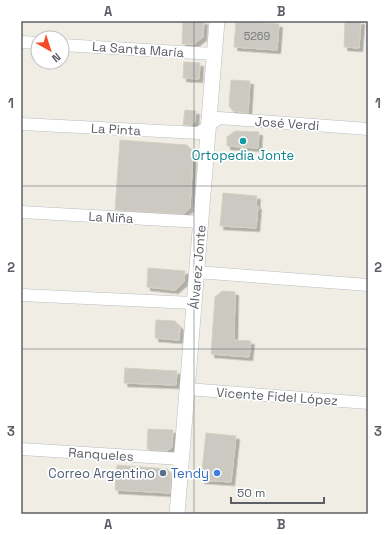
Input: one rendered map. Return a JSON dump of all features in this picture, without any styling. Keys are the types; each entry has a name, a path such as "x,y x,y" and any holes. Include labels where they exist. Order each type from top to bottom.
{"street":[{"name":"Álvarez Jonte","path":"177,514 180,459 217,21"},
{"name":"La Santa María","path":"70,45 214,54"},
{"name":"José Verdi","path":"209,126 219,118 368,129"},
{"name":"La Pinta","path":"21,124 199,134 209,126"},
{"name":"La Niña","path":"21,212 201,222"},
{"path":"196,272 368,285"},
{"path":"21,295 193,303"},
{"name":"Vicente Fidel López","path":"187,389 368,403"},
{"name":"Ranqueles","path":"21,449 180,459"}],"building":[{"path":"183,21 204,21 203,37 194,44 182,44"},
{"path":"236,21 279,24 277,50 234,47"},
{"path":"345,21 361,21 359,48 344,47"},
{"path":"184,62 200,63 199,79 183,78"},
{"path":"231,80 250,81 248,113 233,111 229,106"},
{"path":"185,110 196,111 195,122 192,125 183,125"},
{"name":"Ortopedia Jonte","path":"235,131 259,132 258,148 227,146 227,137"},
{"path":"120,140 187,145 193,152 190,208 183,214 115,210"},
{"path":"223,193 257,196 256,206 258,206 256,228 220,226"},
{"path":"148,268 185,271 184,282 175,290 147,287"},
{"path":"222,291 235,292 234,340 251,341 249,357 211,354 215,297"},
{"path":"156,320 175,321 180,327 179,340 155,338"},
{"path":"125,368 177,371 176,385 124,383"},
{"path":"148,429 173,430 172,447 166,451 147,449"},
{"path":"206,433 236,436 231,482 201,480"},
{"path":"117,465 167,469 171,473 170,493 115,490"}],"place":[{"name":"Ortopedia Jonte","path":"243,141"},
{"name":"Correo Argentino","path":"163,473"},
{"name":"Tendy","path":"217,473"}]}
